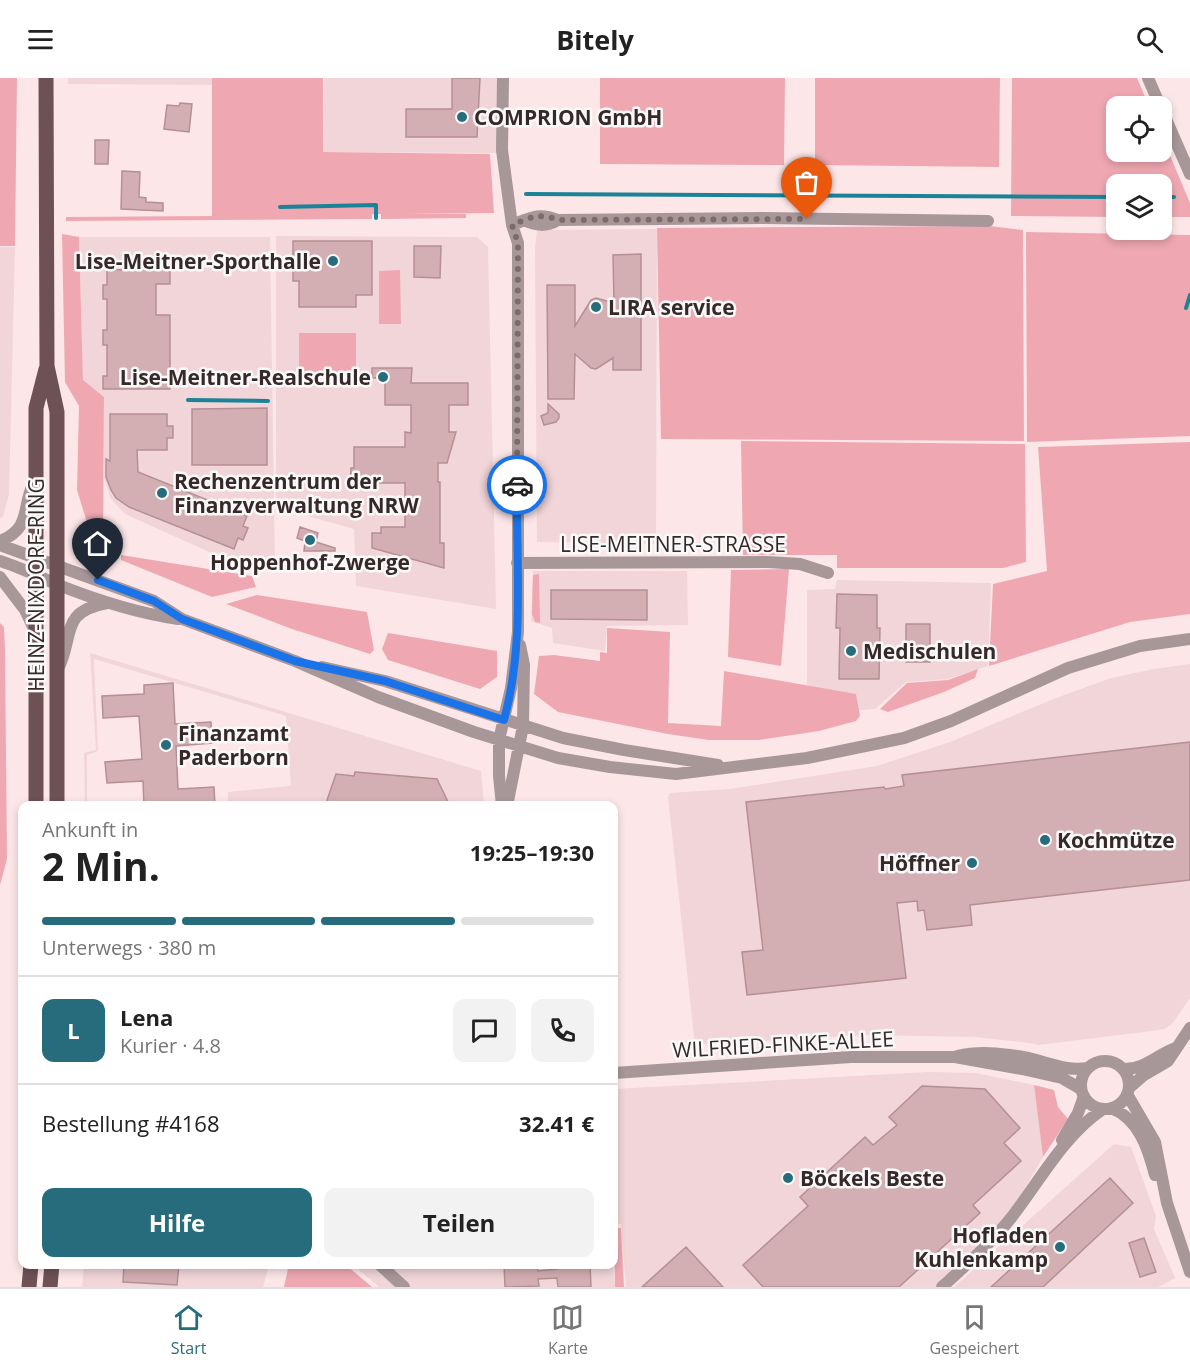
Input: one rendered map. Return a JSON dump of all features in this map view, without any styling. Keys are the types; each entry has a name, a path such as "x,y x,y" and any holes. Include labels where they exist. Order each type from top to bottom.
{"main road":[{"name":"HEINZ-NIXDORF-RING","path":"46,78 47,366 57,406 57,801"},
{"name":"HEINZ-NIXDORF-RING","path":"36,801 36,408 47,366"},
{"path":"29,1287 31,1269"},
{"path":"50,1287 52,1269"}],"street":[{"path":"501,801 498,768 499,740 511,688 518,632 518,223 502,150 503,78"},
{"path":"1148,78 1190,174"},
{"path":"518,223 549,225 558,220 762,218 988,220"},
{"path":"0,543 14,534 23,524 30,489 36,476"},
{"path":"0,543 154,601 182,619 295,661 378,697 499,740 558,758 632,770 676,774 807,758 904,738 943,724 1068,668 1140,646 1190,639"},
{"path":"0,561 109,603 146,614 182,619"},
{"name":"LISE-MEITNER-STRASSE","path":"517,563 768,562 800,564 828,573"},
{"path":"0,577 25,610 36,632"},
{"path":"57,670 64,656 69,629 76,615 88,608 109,603"},
{"path":"508,801 524,726 524,665 518,632"},
{"path":"295,661 385,681 504,720 595,744 728,767"},
{"path":"942,1287 1009,1220 1056,1155 1084,1123 1107,1108 1121,1103 1128,1091 1144,1076 1168,1061 1190,1028"},
{"path":"1123,1069 1139,1067 1164,1052 1176,1048"},
{"name":"WILFRIED-FINKE-ALLEE","path":"955,1056 978,1051 1023,1057 1069,1069 1088,1068"},
{"name":"WILFRIED-FINKE-ALLEE","path":"618,1073 851,1057 955,1056 1062,1078 1083,1093"},
{"path":"1056,1155 1062,1139 1081,1107 1082,1078 1088,1068 1105,1061 1116,1064 1123,1069 1128,1078 1130,1102 1155,1142 1167,1203"},
{"path":"1083,1093 1092,1105 1107,1108 1125,1116 1143,1138 1190,1272"},
{"path":"384,1269 404,1287"}],"shaded area":[{"path":"0,78 17,78 15,246 0,246"},
{"path":"68,78 212,78 212,85 68,84"},
{"path":"212,78 323,78 323,152 490,154 494,213 406,214 466,214 466,218 381,219 381,214 372,214 372,219 66,221 66,217 212,216"},
{"path":"324,78 499,78 498,153 323,152"},
{"path":"600,78 785,78 784,165 600,164"},
{"path":"815,78 1000,78 999,167 815,165"},
{"path":"1012,78 1137,78 1145,96 1106,96 1106,162 1172,162 1172,160 1190,203 1190,217 1172,217 1172,174 1106,174 1106,217 1011,216"},
{"path":"990,226 1023,230 1024,441 661,439 657,228"},
{"path":"657,229 656,544 537,542 535,248 537,230"},
{"path":"1026,232 1106,233 1106,240 1172,240 1172,235 1190,235 1190,436 1027,442"},
{"path":"62,234 79,237 83,380 104,397 103,540 90,532 77,490 79,406 65,382"},
{"name":"Lise-Meitner-Realschule","path":"276,236 477,237 488,247 496,609 356,586 354,529 276,507"},
{"path":"79,237 270,237 275,571 229,561 125,514 111,499 104,478 104,397 83,381"},
{"path":"0,247 15,247 9,494 3,517 0,518"},
{"path":"400,270 401,324 379,324 379,271"},
{"path":"299,333 356,333 356,378 299,378"},
{"path":"741,441 1025,444 1026,562 1003,568 837,568 837,555 743,555"},
{"path":"1190,442 1190,614 1130,622 989,666 993,584 1047,571 1038,447"},
{"path":"121,555 252,576 256,587 212,597 121,560"},
{"path":"789,569 781,666 728,657 731,570"},
{"path":"533,571 687,571 688,625 607,626 605,651 553,643 552,628 531,621"},
{"path":"539,574 541,623 535,622 532,614 533,575"},
{"path":"837,580 991,583 988,666 947,679 906,682 875,709 807,714 807,590 835,589"},
{"path":"257,595 367,612 374,650 370,654 292,629 226,604"},
{"path":"0,623 4,627 5,650 7,859 0,885"},
{"path":"607,628 670,632 668,723 721,726 724,671 856,694 860,716 856,721 819,731 759,740 709,740 558,712 534,694 539,656 554,655 600,661 600,652 607,653"},
{"path":"388,633 497,651 497,677 480,689 388,660 382,649"},
{"path":"90,653 481,771 484,801 228,801 228,792 291,786 286,716 94,659 98,751 87,755 87,801 85,801 84,753 96,750"},
{"path":"1190,664 1190,998 1172,1024 1164,1029 1152,1031 1038,1045 975,1037 867,1035 695,1045 668,797 670,793 730,789 877,766 950,742 1111,678"},
{"path":"978,669 975,678 944,692 888,712 880,709 907,683 948,680"},
{"path":"928,1072 976,1073 1034,1085 1043,1157 1021,1195 1001,1223 936,1287 626,1287 621,1224 618,1224 618,1089"},
{"path":"1034,1085 1054,1090 1058,1107 1068,1119 1043,1157"},
{"path":"1114,1144 1131,1147 1156,1216 1154,1229 1175,1278 1158,1287 954,1287"},
{"path":"618,1228 621,1228 624,1287 615,1287 615,1269 618,1269"},
{"path":"84,1269 268,1269 263,1287 82,1287"},
{"path":"288,1269 351,1269 372,1287 284,1287"},
{"path":"358,1269 613,1269 615,1287 379,1287"}],"building":[{"path":"452,78 480,78 477,137 406,137 406,109 452,109"},
{"path":"180,103 192,104 189,132 164,129 167,105 179,106"},
{"path":"95,140 109,140 108,164 95,164"},
{"path":"122,171 140,172 139,197 146,198 146,202 163,203 163,211 121,209"},
{"name":"Lise-Meitner-Sporthalle","path":"293,241 372,241 372,295 356,295 356,307 299,307 299,281 293,281"},
{"path":"414,246 441,246 440,278 414,277"},
{"path":"641,254 641,370 613,370 613,358 596,369 591,368 575,354 574,399 548,399 547,285 575,285 575,326 591,300 596,298 614,303 613,255"},
{"path":"170,269 170,284 156,284 156,315 170,315 170,389 103,389 103,376 107,376 107,345 103,345 103,330 107,330 107,299 103,299 103,285 107,285 107,270"},
{"path":"372,368 412,368 411,383 468,383 468,405 449,405 449,432 456,432 447,463 438,463 440,543 444,543 444,568 372,548 372,533 381,533 381,527 405,527 405,483 350,483 351,468 354,468 354,447 405,447 405,432 411,433 411,405 385,405 385,378 372,378"},
{"path":"548,404 559,414 559,418 556,422 544,425 541,416 548,413"},
{"path":"267,408 267,465 192,465 192,409"},
{"path":"110,414 167,414 167,426 173,426 173,438 167,438 167,450 137,450 138,472 247,516 243,526 248,528 243,540 238,538 234,549 129,507 116,498 106,477 106,459 110,461"},
{"name":"Hoppenhof-Zwerge","path":"300,527 318,533 316,542 335,548 335,551 304,551 305,541 297,538"},
{"path":"551,590 647,590 647,620 551,619"},
{"path":"837,594 877,595 877,628 880,628 879,679 839,679 840,628 836,628"},
{"path":"906,624 930,624 930,662 906,662"},
{"name":"Finanzamt Paderborn","path":"173,683 175,724 211,722 212,743 176,746 178,789 214,787 215,801 144,801 143,781 107,783 105,762 142,759 139,716 103,718 102,696 144,694 144,685"},
{"name":"Höffner","path":"1190,742 1190,880 970,905 972,925 927,930 924,910 918,911 917,901 897,903 906,978 747,995 742,952 763,950 746,802 904,786 902,775"},
{"path":"355,772 437,779 448,801 327,801 336,774 354,776"},
{"path":"922,1086 985,1089 1020,1128 1004,1143 1021,1161 973,1205 980,1213 899,1287 763,1287 743,1265 808,1206 800,1197 865,1137 873,1145 897,1125 889,1117"},
{"name":"Hofladen Kuhlenkamp","path":"1110,1178 1133,1203 1043,1287 991,1287"},
{"path":"1144,1238 1156,1272 1140,1277 1129,1243"},
{"path":"686,1247 723,1287 642,1287"},
{"path":"124,1269 179,1269 177,1285 123,1282"},
{"path":"504,1269 538,1269 538,1271 590,1269 591,1287 558,1287 557,1278 538,1279 539,1286 505,1287"}],"waterway":[{"path":"526,194 1106,197"},
{"path":"280,207 376,205 376,218"},
{"path":"1186,308 1190,295"},
{"path":"188,400 268,401"}],"way so far":[{"path":"517,485 518,243 512,225 533,216 549,216 558,220 807,219"}],"place":[{"name":"COMPRION GmbH","path":"462,117"},
{"name":"Lise-Meitner-Sporthalle","path":"333,261"},
{"name":"LIRA service","path":"596,307"},
{"name":"Lise-Meitner-Realschule","path":"383,377"},
{"name":"Rechenzentrum der Finanzverwaltung NRW","path":"162,493"},
{"name":"Hoppenhof-Zwerge","path":"310,540"},
{"name":"Medischulen","path":"851,651"},
{"name":"Finanzamt Paderborn","path":"166,745"},
{"name":"Kochmütze","path":"1045,840"},
{"name":"Höffner","path":"972,863"},
{"name":"Böckels Beste","path":"788,1178"},
{"name":"Hofladen Kuhlenkamp","path":"1060,1247"}],"route":[{"path":"98,580 154,601 182,619 295,661 385,681 504,720 511,688 518,632 517,485"}]}
